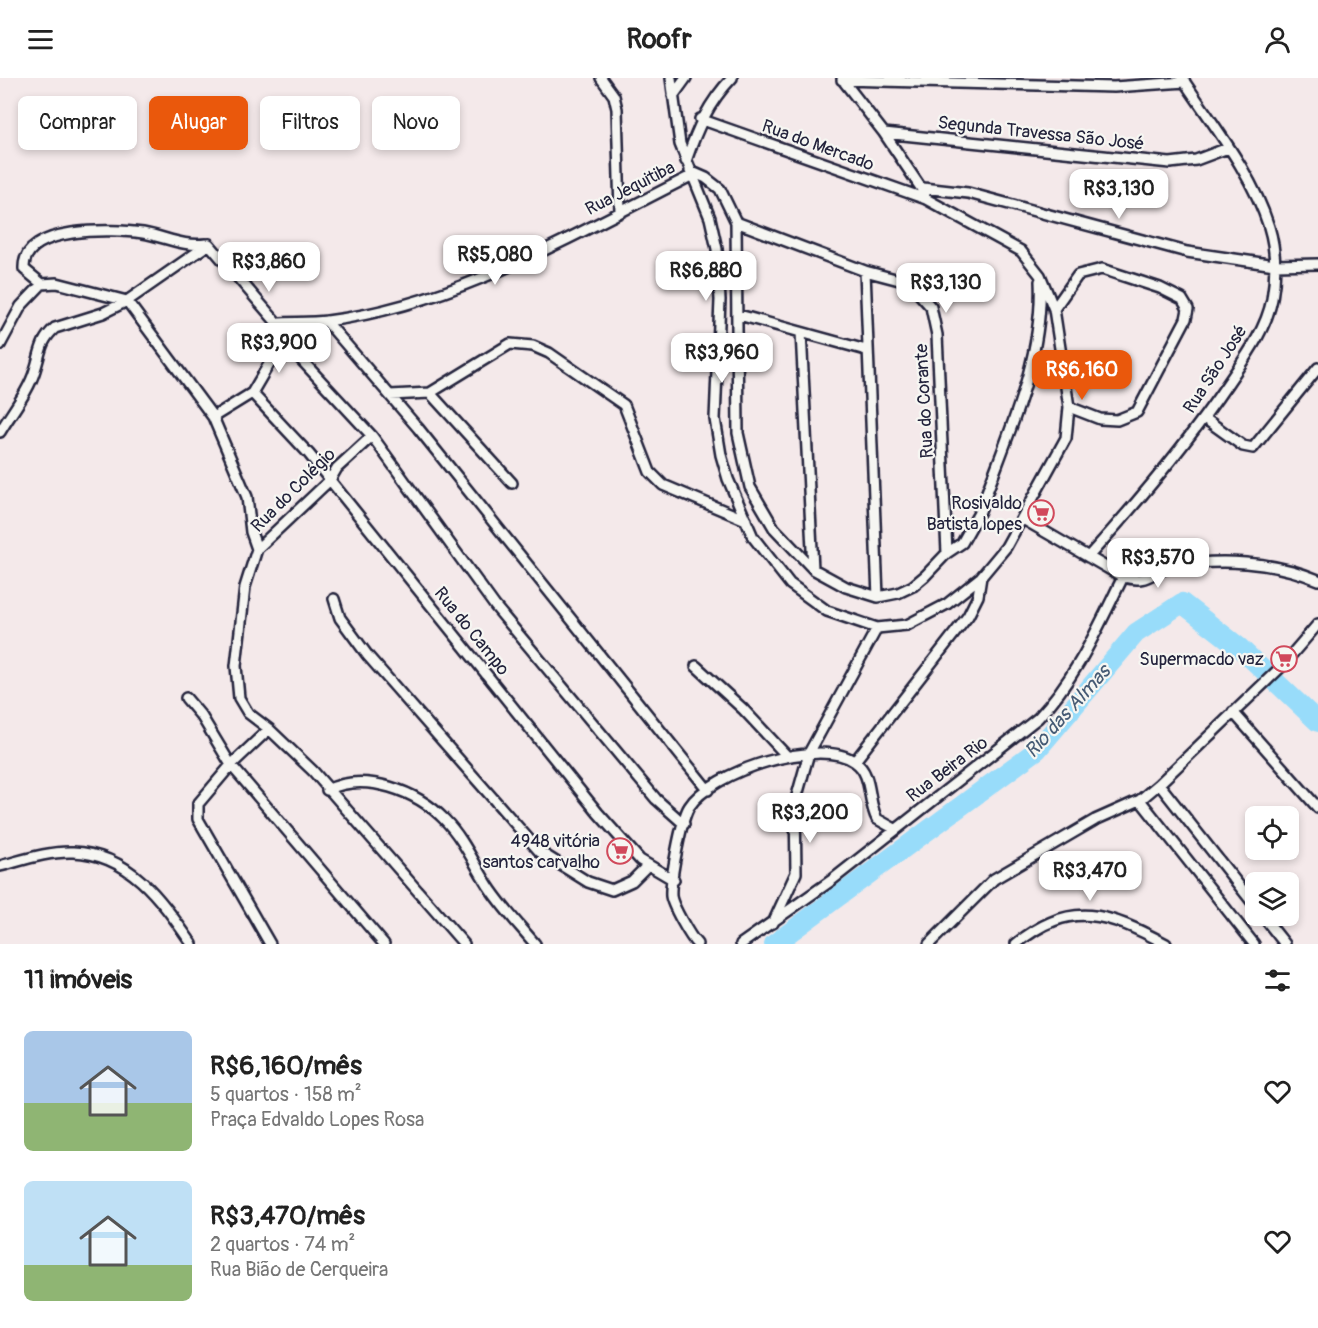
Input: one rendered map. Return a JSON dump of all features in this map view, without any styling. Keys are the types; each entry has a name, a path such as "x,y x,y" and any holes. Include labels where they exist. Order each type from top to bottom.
{"street":[{"path":"602,78 614,96 616,110 620,212"},
{"path":"671,78 680,144 710,218 717,249 720,300 715,419 721,454 753,537 790,584 827,610 877,628 907,625 928,616 981,577 1006,547 1066,438 1069,407 1054,309 1078,275 1102,269 1160,288 1182,299 1188,309 1186,319 1137,412 1117,420 1089,416 1069,407"},
{"path":"673,96 686,78"},
{"name":"Rua Jequitiba","path":"277,323 326,321 405,305 447,291 536,254 620,212 689,169 700,119 716,94 732,78"},
{"path":"842,79 1114,87 1184,80"},
{"path":"842,79 923,188 926,199"},
{"name":"Rua São José","path":"1088,557 1138,502 1204,418 1262,330 1272,300 1275,265 1269,228 1258,197 1184,80"},
{"name":"Rua do Mercado","path":"700,119 926,199 1021,251 1040,275 1054,309"},
{"name":"Segunda Travessa São José","path":"884,133 1170,163 1196,160 1228,148"},
{"path":"689,169 720,189 736,222 739,315 736,386 738,433 750,487 774,528 813,569 846,587 878,597 898,593 913,586 947,553 962,543 980,511 1026,380 1041,292 1040,275"},
{"path":"923,188 968,193 1187,252 1275,265 1318,264"},
{"name":"Rua do Corante","path":"736,222 865,271 903,281 914,288 931,307 938,344 947,553"},
{"path":"42,284 24,269 24,261 31,248 38,242 56,235 144,233 191,246 209,244"},
{"path":"0,432 35,370 39,349 49,333 55,328 90,318 127,301 209,244"},
{"path":"209,244 277,323 283,340 372,436 495,606 656,799 684,824"},
{"path":"865,271 866,350 878,597"},
{"path":"0,345 21,306 42,284 57,283 127,301 182,379 213,417 247,497 251,532 257,549"},
{"path":"739,315 866,350"},
{"path":"326,321 390,395 708,789"},
{"path":"801,332 813,569"},
{"path":"213,417 252,393 283,340"},
{"path":"390,395 430,393 510,344 542,350 603,388 624,405 650,472 663,485 746,520"},
{"path":"1204,418 1243,446 1253,448 1318,368"},
{"name":"Rua do Campo","path":"252,393 330,480 598,813 640,860 674,880"},
{"path":"430,393 512,483"},
{"name":"Rua do Colégio","path":"372,436 337,468 330,480 257,549 245,587 239,624 237,684 239,698 248,713 269,729 313,771 327,790 408,877 464,944"},
{"path":"1023,519 1123,577 1149,579 1169,567 1213,562 1268,566 1301,573 1318,580"},
{"path":"855,761 968,616 978,596 981,577"},
{"name":"Rua Beira Rio","path":"741,944 832,880 895,828 1009,743 1060,695 1077,670 1123,577"},
{"path":"334,599 340,618 368,656 540,852 588,882 612,890 624,886 648,865"},
{"path":"929,944 994,879 1095,820 1140,800 1160,784 1280,668 1318,624"},
{"path":"773,923 796,873 795,803 809,753 877,628"},
{"path":"696,666 743,709 786,755"},
{"path":"186,698 202,717 231,765 384,944"},
{"path":"1233,712 1318,808"},
{"path":"269,729 231,765 198,804 198,819 270,944"},
{"path":"692,942 671,897 674,867 689,806 708,789 746,768 786,755 809,753 855,761 865,771 869,801 877,819 895,828"},
{"path":"327,790 341,783 361,782 400,791 427,805 446,821 492,891 535,944"},
{"path":"1160,784 1245,893"},
{"path":"1140,800 1254,944"},
{"path":"0,866 72,852 114,862 148,886 192,944"},
{"path":"1016,944 1037,927 1076,913 1124,922 1166,944"},
{"path":"1271,926 1285,944"}],"waterway":[{"name":"Rio das Almas","path":"774,944 1037,750 1136,633 1182,603 1240,648 1318,722"}],"place":[{"name":"Rosivaldo Batista lopes","path":"1041,513"},
{"name":"Supermacdo vaz","path":"1284,659"},
{"name":"4948 vitória santos carvalho","path":"620,851"}]}
